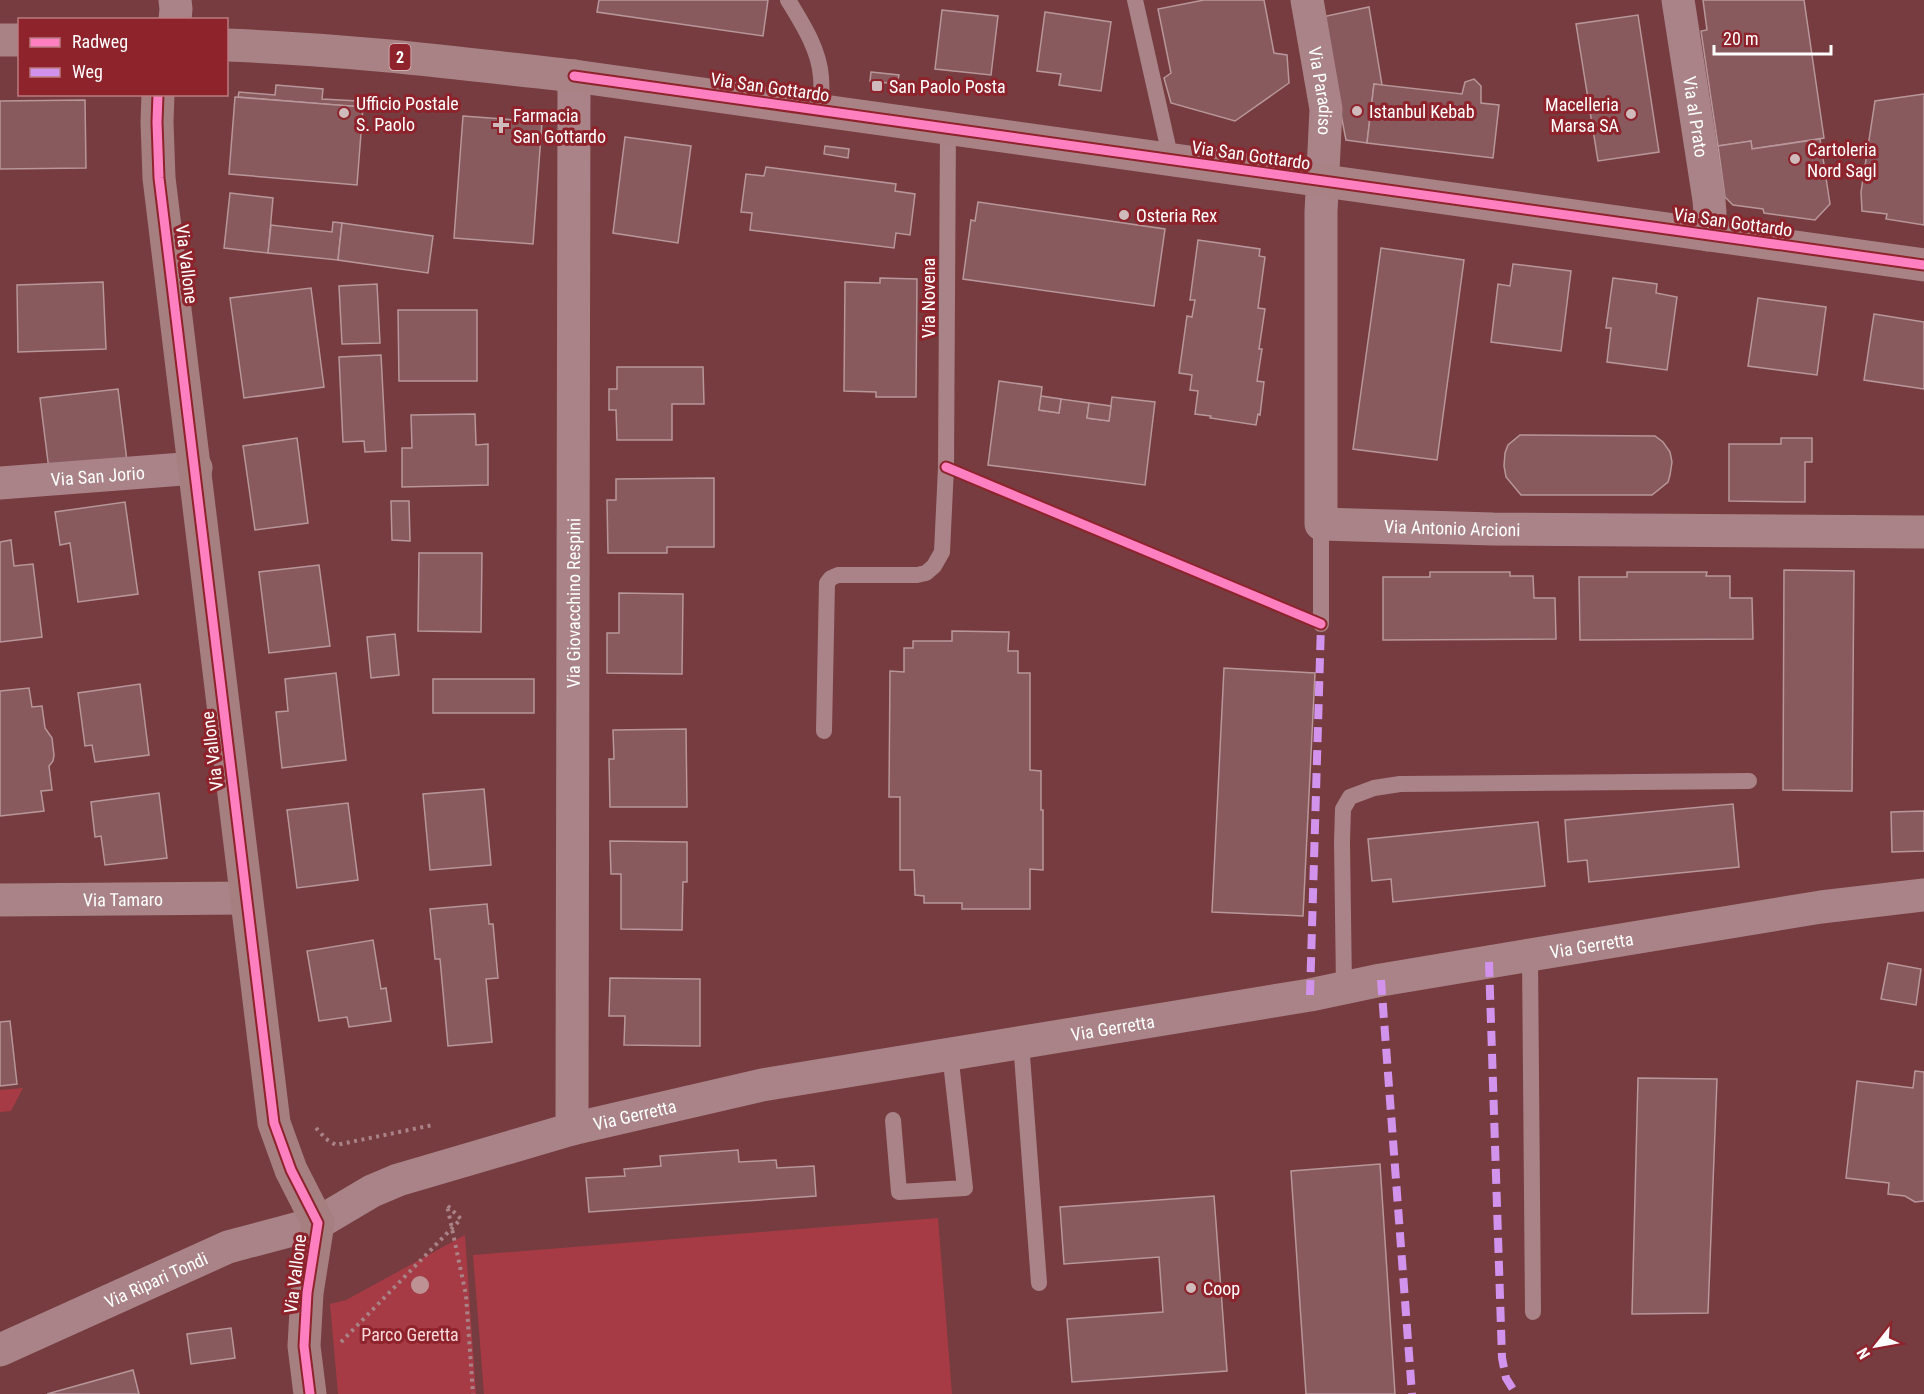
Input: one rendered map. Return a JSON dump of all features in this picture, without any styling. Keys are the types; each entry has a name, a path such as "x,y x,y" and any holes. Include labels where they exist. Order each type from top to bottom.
{"main road":[{"path":"0,40 18,39"},
{"name":"Via San Gottardo","path":"228,45 404,57 574,76 1924,265"}],"street":[{"path":"175,0 175,18"},
{"name":"Via Paradiso","path":"1306,0 1326,110 1323,181"},
{"name":"Via al Prato","path":"1678,0 1709,200 1708,235"},
{"name":"Via Giovacchino Respini","path":"572,1129 574,76"},
{"name":"Via Vallone","path":"158,96 159,178 274,1124 291,1170 318,1223 307,1293 304,1346 310,1394"},
{"path":"1321,524 1321,212 1323,181"},
{"name":"Via San Jorio","path":"0,483 196,468"},
{"name":"Via Antonio Arcioni","path":"1321,524 1493,529 1924,532"},
{"name":"Via Gerretta","path":"318,1223 372,1191 398,1180 572,1129 762,1085 1821,907 1924,895"},
{"name":"Via Tamaro","path":"0,900 246,898"},
{"name":"Via Ripari Tondi","path":"0,1350 228,1247 318,1223"}],"lane":[{"path":"788,0 811,39 818,59 821,76 820,110"},
{"path":"1135,0 1171,160"},
{"name":"Via Novena","path":"824,731 826,583 838,575 926,573 934,566 942,552 946,467 948,129"},
{"path":"1321,524 1321,624"},
{"path":"1344,987 1343,809 1350,797 1374,788 1400,784 1749,781"},
{"path":"1530,955 1533,1312"},
{"path":"1021,1042 1039,1283"},
{"path":"893,1120 899,1192 965,1188 950,1053"}],"path":[{"path":"314,1126 336,1145 433,1125"},
{"path":"340,1343 445,1236 453,1227 461,1219 447,1205 452,1227 454,1239 456,1250 466,1295 474,1394"}],"green space":[{"path":"23,1088 11,1111 0,1112 0,1090"},
{"path":"938,1218 952,1394 484,1394 473,1255"},
{"name":"Parco Geretta","path":"465,1235 476,1394 338,1394 330,1304 346,1300"}],"building":[{"path":"599,0 768,0 763,36 597,12"},
{"path":"1204,0 1264,0 1274,53 1287,55 1289,83 1235,121 1171,103 1164,78 1171,73 1158,9"},
{"path":"1703,0 1804,0 1824,138 1752,149 1751,141 1718,146 1701,31 1707,30"},
{"path":"1369,7 1382,85 1374,84 1367,143 1346,140 1322,17"},
{"path":"942,10 998,16 991,75 935,69"},
{"path":"1045,12 1111,22 1101,91 1059,85 1061,74 1037,71"},
{"path":"1638,15 1659,152 1598,161 1576,24"},
{"path":"871,72 899,75 897,84 870,81"},
{"path":"1474,79 1481,86 1481,103 1499,105 1493,158 1367,143 1374,84 1462,94 1465,82"},
{"path":"276,85 323,89 322,99 358,101 358,107 238,97 239,92 275,95"},
{"path":"1924,94 1924,225 1886,219 1887,214 1862,211 1861,192 1875,101"},
{"path":"235,97 363,107 357,185 229,174"},
{"path":"85,100 86,168 0,169 0,101"},
{"path":"463,116 542,122 533,244 454,238"},
{"path":"625,137 691,146 678,243 613,233"},
{"path":"1820,139 1830,204 1815,220 1764,213 1763,209 1733,205 1725,197 1718,146 1751,141 1752,149"},
{"path":"825,146 849,149 848,158 824,154"},
{"path":"766,167 896,184 895,191 915,194 910,235 896,233 894,248 750,230 752,213 741,212 746,174 764,176"},
{"path":"230,193 273,198 268,253 224,248"},
{"path":"978,202 1165,229 1154,306 963,279 971,220 975,221"},
{"path":"333,222 342,223 338,260 268,253 271,225 332,232"},
{"path":"342,223 433,236 428,273 338,260"},
{"path":"1198,240 1260,249 1259,256 1265,257 1258,308 1265,309 1257,381 1264,382 1260,415 1258,414 1256,425 1195,414 1198,391 1190,390 1192,375 1179,373 1187,316 1192,317 1195,300 1190,300"},
{"path":"1381,248 1464,260 1437,460 1353,449"},
{"path":"1513,264 1571,271 1561,351 1491,342 1498,284 1510,286"},
{"path":"880,278 917,279 916,397 876,397 876,392 844,391 845,282 880,283"},
{"path":"1613,278 1657,284 1656,293 1677,297 1667,370 1607,362 1611,328 1606,328"},
{"path":"103,282 106,349 18,352 17,285"},
{"path":"377,284 380,343 342,344 339,286"},
{"path":"311,288 324,387 244,398 230,298"},
{"path":"1758,298 1826,307 1817,375 1748,366"},
{"path":"398,310 477,310 477,381 399,381"},
{"path":"1874,314 1924,322 1924,389 1864,380"},
{"path":"381,355 386,451 365,452 364,441 343,442 339,357"},
{"path":"617,367 703,367 704,404 672,404 672,440 617,440 616,410 609,410 609,389 617,389"},
{"path":"999,381 1042,387 1039,410 1059,413 1061,399 1089,403 1087,418 1109,421 1112,397 1155,402 1145,485 988,465"},
{"path":"118,389 127,461 49,470 40,398"},
{"path":"1041,396 1061,399 1059,413 1039,410"},
{"path":"1089,403 1111,406 1109,421 1087,418"},
{"path":"475,414 476,445 488,444 488,485 402,487 402,448 412,448 411,415"},
{"path":"1520,435 1655,436 1670,452 1672,462 1668,482 1652,495 1521,495 1506,477 1504,466 1508,445"},
{"path":"297,438 308,523 255,530 243,446"},
{"path":"1781,438 1812,438 1812,462 1805,462 1805,502 1729,501 1729,444 1781,444"},
{"path":"714,478 714,547 667,547 667,553 608,553 607,500 616,500 616,479"},
{"path":"391,501 409,501 410,541 392,540"},
{"path":"125,502 138,594 78,602 70,543 60,545 55,512"},
{"path":"11,540 14,566 33,564 42,637 0,642 0,542"},
{"path":"419,553 482,553 481,632 418,631"},
{"path":"319,565 330,646 269,653 259,572"},
{"path":"1784,570 1854,571 1852,791 1783,790"},
{"path":"1430,572 1510,572 1510,576 1533,576 1534,598 1555,598 1556,639 1383,640 1383,577 1430,577"},
{"path":"1627,572 1707,572 1706,576 1730,576 1730,598 1752,598 1753,639 1580,640 1579,577 1627,577"},
{"path":"619,593 683,594 682,674 607,673 607,633 619,633"},
{"path":"952,631 1009,632 1008,651 1018,651 1018,673 1030,673 1030,770 1041,771 1043,870 1030,869 1030,909 962,909 962,903 924,903 924,896 915,895 914,870 900,870 900,797 889,797 890,671 904,672 904,648 913,648 913,641 952,641"},
{"path":"395,634 399,675 371,678 367,637"},
{"path":"1224,668 1315,673 1303,916 1212,912"},
{"path":"336,673 346,760 282,768 276,712 288,711 285,679"},
{"path":"433,679 534,679 534,713 433,713"},
{"path":"140,684 149,755 95,762 92,745 85,746 78,693"},
{"path":"29,688 32,707 42,706 45,728 52,738 54,755 49,766 52,790 41,791 44,811 0,816 0,691"},
{"path":"686,729 687,807 610,807 609,759 614,759 613,730"},
{"path":"484,789 491,865 430,870 423,794"},
{"path":"159,793 167,858 105,865 101,836 95,837 91,802"},
{"path":"348,803 358,880 297,888 287,810"},
{"path":"1733,804 1739,867 1589,882 1587,860 1568,862 1565,820"},
{"path":"1924,811 1924,851 1892,852 1891,812"},
{"path":"1538,822 1545,886 1393,902 1391,879 1372,881 1368,839"},
{"path":"610,841 687,842 687,882 683,882 682,930 621,929 621,874 611,874"},
{"path":"487,904 489,924 493,924 498,978 486,979 492,1042 448,1046 440,959 435,959 430,909"},
{"path":"373,940 381,989 386,988 391,1021 349,1027 347,1017 319,1021 307,951"},
{"path":"1888,963 1921,969 1916,1005 1881,999"},
{"path":"610,978 700,979 700,1046 624,1045 625,1016 609,1016"},
{"path":"10,1021 17,1084 0,1086 0,1022"},
{"path":"1915,1071 1924,1072 1924,1201 1915,1202 1905,1196 1888,1194 1889,1183 1846,1178 1857,1081 1913,1088"},
{"path":"1638,1078 1717,1079 1708,1313 1632,1314"},
{"path":"738,1150 739,1162 776,1160 777,1168 814,1166 816,1196 589,1212 586,1178 625,1176 624,1169 661,1166 660,1156"},
{"path":"1380,1164 1395,1394 1306,1394 1291,1171"},
{"name":"Coop","path":"1214,1196 1227,1371 1072,1382 1067,1319 1163,1312 1159,1257 1064,1264 1060,1207"},
{"path":"231,1328 235,1358 191,1364 187,1334"},
{"path":"133,1370 139,1394 47,1394"}],"marked path":[{"path":"1310,995 1321,624 1317,623"},
{"path":"1489,962 1502,1358 1506,1378 1516,1394"},
{"path":"1381,980 1412,1394"}],"cycle path":[{"path":"574,76 1924,265"},
{"path":"158,96 159,178 274,1123 291,1170 318,1223 307,1293 304,1346 310,1394"},
{"path":"946,467 1321,624"}],"place":[{"name":"San Paolo Posta","path":"877,86"},
{"name":"Istanbul Kebab","path":"1357,111"},
{"name":"Ufficio Postale S. Paolo","path":"344,113"},
{"name":"Macelleria Marsa SA","path":"1631,114"},
{"name":"Farmacia San Gottardo","path":"501,125"},
{"name":"Cartoleria Nord Sagl","path":"1795,159"},
{"name":"Osteria Rex","path":"1124,215"},
{"name":"Coop","path":"1191,1288"}]}
